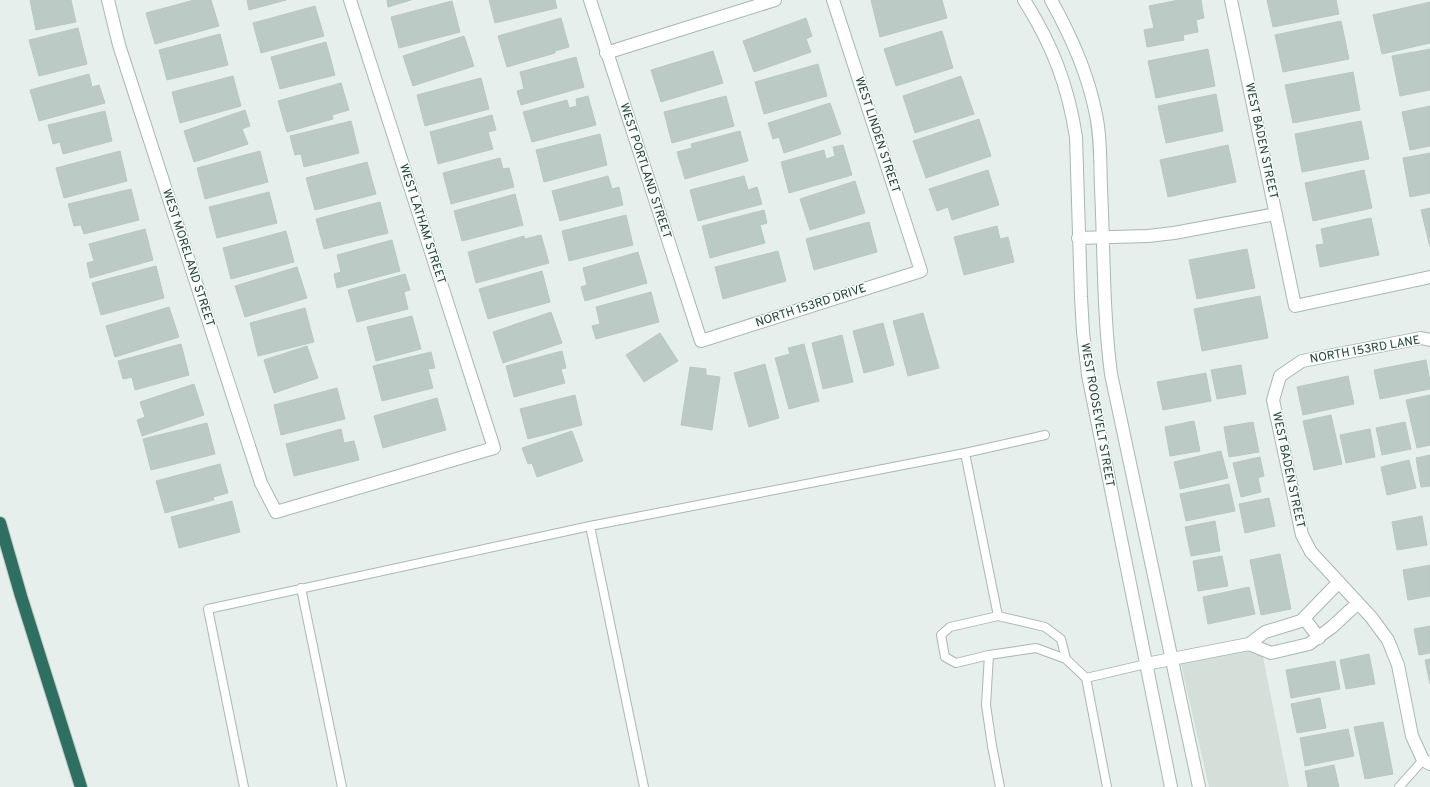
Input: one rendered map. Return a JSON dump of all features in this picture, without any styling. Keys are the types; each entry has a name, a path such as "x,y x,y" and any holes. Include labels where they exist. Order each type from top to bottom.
{"highway":[{"path":"0,523 23,603 81,787"}],"street":[{"name":"WEST MORELAND STREET","path":"108,0 119,45 261,483 276,512 494,448"},
{"name":"WEST LATHAM STREET","path":"350,0 494,448"},
{"name":"WEST PORTLAND STREET","path":"590,0 701,341"},
{"path":"606,53 775,0"},
{"name":"WEST LINDEN STREET","path":"833,0 921,271"},
{"name":"WEST ROOSEVELT STREET","path":"1024,0 1046,36 1068,98 1072,115 1076,137 1082,332 1088,375 1170,787"},
{"name":"WEST ROOSEVELT STREET","path":"1051,0 1067,29 1084,70 1095,110 1100,149 1105,316 1111,374 1199,787"},
{"name":"WEST BADEN STREET","path":"1231,0 1296,306 1430,277"},
{"path":"1078,238 1148,236 1174,233 1276,214"},
{"name":"NORTH 153RD DRIVE","path":"701,341 921,271"},
{"name":"NORTH 153RD LANE","path":"1280,376 1302,361 1421,338 1430,340"},
{"name":"WEST BADEN STREET","path":"1280,376 1273,400 1302,535 1311,552 1371,617 1388,640 1398,665 1412,736 1427,762"},
{"path":"1146,664 1249,644 1265,632 1301,621 1339,582"},
{"path":"1249,644 1271,653 1309,644 1319,638 1358,604"},
{"path":"1304,618 1319,638"}],"lane":[{"path":"244,787 208,609 590,526 1045,435"},
{"path":"965,452 998,616"},
{"path":"590,526 644,787"},
{"path":"301,588 342,787"},
{"path":"1066,659 1061,639 1045,627 998,616 950,626 941,635 945,657 956,663 989,655 1036,648 1066,659 1086,678 1107,787"},
{"path":"989,655 986,705 1000,787"},
{"path":"1086,678 1146,664"},
{"path":"1399,787 1427,762"}],"shaded area":[{"path":"1260,642 1289,787 1209,787 1180,660"}],"building":[{"path":"30,0 71,0 76,22 36,30"},
{"path":"194,0 211,0 219,26 155,44 146,13"},
{"path":"247,0 286,0 249,10"},
{"path":"387,0 411,0 388,7"},
{"path":"489,0 555,0 557,8 495,23"},
{"path":"871,0 942,0 947,18 880,37"},
{"path":"1179,0 1201,0 1204,18 1196,20 1198,32 1183,35 1184,40 1147,47 1144,30 1154,28 1149,6"},
{"path":"1267,0 1336,0 1339,14 1273,27"},
{"path":"452,1 460,32 399,48 391,17"},
{"path":"1430,2 1430,43 1382,54 1373,15"},
{"path":"315,6 324,36 261,53 253,23"},
{"path":"561,18 569,47 555,51 555,53 507,67 498,36"},
{"path":"806,18 812,36 806,39 811,52 754,72 743,41"},
{"path":"1341,21 1349,59 1283,72 1275,35"},
{"path":"78,28 87,64 39,76 29,40"},
{"path":"942,31 953,68 896,86 884,49"},
{"path":"220,34 228,65 167,80 159,50"},
{"path":"464,36 474,66 413,86 403,56"},
{"path":"326,42 335,75 280,89 271,57"},
{"path":"1208,49 1215,86 1156,98 1148,61"},
{"path":"1430,49 1430,90 1400,96 1392,56"},
{"path":"713,51 723,83 661,102 651,70"},
{"path":"576,57 584,87 521,105 517,91 524,89 520,72"},
{"path":"818,64 827,96 764,114 755,82"},
{"path":"1353,72 1360,110 1293,123 1285,85"},
{"path":"89,74 92,87 99,85 105,103 39,121 30,90"},
{"path":"233,76 241,106 180,123 172,92"},
{"path":"961,76 974,114 915,133 903,96"},
{"path":"481,78 489,109 425,126 417,95"},
{"path":"341,83 349,110 332,115 333,119 287,132 278,101"},
{"path":"1216,94 1223,131 1166,143 1158,106"},
{"path":"588,96 596,125 532,142 523,112 567,100 569,108 577,106 576,99"},
{"path":"726,96 734,126 672,143 664,112"},
{"path":"830,103 841,134 784,153 779,137 773,139 768,123"},
{"path":"1430,106 1430,146 1410,150 1402,112"},
{"path":"245,110 250,126 242,129 248,144 194,162 184,131"},
{"path":"105,111 112,141 63,154 60,142 53,144 48,125"},
{"path":"492,115 496,130 488,132 493,149 438,164 430,132"},
{"path":"979,119 991,156 926,178 913,141"},
{"path":"351,121 359,153 304,167 301,154 295,155 290,136"},
{"path":"1361,121 1369,159 1302,172 1295,134"},
{"path":"740,131 748,161 685,179 677,152 692,148 691,144"},
{"path":"600,134 607,165 544,182 536,150"},
{"path":"843,145 852,175 789,193 781,162 824,150 826,159 835,156 833,147"},
{"path":"1228,145 1236,182 1168,197 1160,160"},
{"path":"120,151 127,181 64,198 56,168"},
{"path":"260,151 268,182 205,199 197,168"},
{"path":"1430,153 1430,193 1410,197 1403,158"},
{"path":"500,158 503,169 509,168 514,187 451,204 443,173"},
{"path":"367,162 376,194 315,210 306,178"},
{"path":"988,170 999,205 952,220 948,207 937,211 929,189"},
{"path":"1364,170 1372,208 1313,221 1305,183"},
{"path":"608,176 612,189 619,187 623,205 560,221 552,191"},
{"path":"744,176 748,190 757,187 762,204 698,221 690,190"},
{"path":"855,181 865,213 810,230 800,199"},
{"path":"131,189 139,220 84,234 81,225 74,226 68,204"},
{"path":"269,192 277,223 217,238 209,207"},
{"path":"515,194 523,225 462,241 454,211"},
{"path":"380,202 388,233 324,249 316,219"},
{"path":"1430,208 1430,247 1421,210"},
{"path":"764,210 767,223 760,225 765,243 710,258 702,226"},
{"path":"626,215 633,245 569,261 562,231"},
{"path":"1371,218 1379,255 1320,267 1316,245 1324,244 1321,229"},
{"path":"869,222 877,252 814,270 806,239"},
{"path":"997,226 1000,239 1008,237 1014,262 964,275 954,237"},
{"path":"145,229 153,260 90,278 87,263 94,261 89,244"},
{"path":"286,231 294,262 231,279 223,248"},
{"path":"541,235 549,263 476,283 468,252 524,236 525,239"},
{"path":"392,240 400,271 337,288 334,274 341,272 337,255"},
{"path":"1247,249 1255,288 1197,299 1189,260"},
{"path":"778,251 786,281 723,299 715,267"},
{"path":"638,252 647,283 585,301 581,287 587,285 583,268"},
{"path":"156,266 164,298 101,315 92,283"},
{"path":"297,267 307,298 245,317 235,286"},
{"path":"542,271 550,302 488,319 479,289"},
{"path":"405,274 410,290 404,292 408,309 357,322 348,290"},
{"path":"651,292 659,322 596,339 592,326 600,324 596,307"},
{"path":"1260,296 1268,338 1202,351 1194,309"},
{"path":"169,307 179,337 115,357 106,326"},
{"path":"305,308 314,342 258,356 250,323"},
{"path":"551,312 562,343 503,363 493,332"},
{"path":"923,313 939,368 908,376 893,321"},
{"path":"412,316 421,349 376,361 367,327"},
{"path":"883,323 894,365 864,373 853,331"},
{"path":"660,333 678,361 644,382 626,355"},
{"path":"842,335 853,382 823,389 812,343"},
{"path":"181,344 189,375 135,390 132,377 123,379 118,361"},
{"path":"804,344 819,401 789,409 775,358 790,354 788,348"},
{"path":"307,346 318,378 274,393 264,360"},
{"path":"562,351 566,368 561,369 565,383 514,397 506,366"},
{"path":"431,352 435,368 428,369 433,388 382,401 373,366"},
{"path":"1426,360 1430,389 1380,399 1374,370"},
{"path":"765,364 779,418 749,427 734,373"},
{"path":"1241,365 1246,394 1217,399 1211,370"},
{"path":"690,367 706,369 706,375 720,377 712,430 681,425"},
{"path":"1206,373 1211,401 1163,410 1157,382"},
{"path":"1348,376 1354,404 1303,415 1297,387"},
{"path":"194,384 204,415 142,436 137,420 145,417 140,402"},
{"path":"337,388 345,419 281,435 274,405"},
{"path":"575,395 582,425 528,439 520,409"},
{"path":"1430,395 1430,445 1417,448 1406,400"},
{"path":"437,398 446,430 383,448 374,416"},
{"path":"1331,415 1342,464 1314,470 1303,421"},
{"path":"1194,421 1200,451 1170,456 1165,427"},
{"path":"1253,422 1259,452 1229,457 1224,427"},
{"path":"1405,422 1411,449 1382,455 1376,428"},
{"path":"207,423 215,454 151,470 143,439"},
{"path":"341,429 344,443 354,441 359,460 294,476 286,444"},
{"path":"1370,429 1375,457 1346,463 1340,435"},
{"path":"572,431 583,461 537,477 532,463 528,464 522,448"},
{"path":"1221,451 1228,478 1180,489 1174,462"},
{"path":"1430,455 1430,486 1421,487 1416,458"},
{"path":"1260,457 1264,476 1258,478 1261,492 1241,497 1233,463"},
{"path":"1409,460 1416,488 1387,495 1381,467"},
{"path":"220,464 228,493 213,497 214,500 165,513 156,481"},
{"path":"1229,484 1235,511 1186,521 1180,494"},
{"path":"1269,498 1275,526 1245,533 1239,504"},
{"path":"232,501 240,532 179,548 171,517"},
{"path":"1422,516 1427,545 1397,550 1392,522"},
{"path":"1215,521 1220,551 1191,556 1185,527"},
{"path":"1280,554 1291,609 1261,615 1250,560"},
{"path":"1222,556 1228,586 1198,591 1193,561"},
{"path":"1430,565 1430,596 1408,600 1403,570"},
{"path":"1249,587 1255,614 1208,624 1203,597"},
{"path":"1430,626 1430,653 1419,655 1414,629"},
{"path":"1369,654 1375,684 1346,689 1340,660"},
{"path":"1430,659 1430,684 1425,660"},
{"path":"1335,661 1340,689 1291,698 1286,670"},
{"path":"1320,698 1326,728 1297,733 1291,704"},
{"path":"1383,722 1393,774 1365,779 1354,727"},
{"path":"1348,729 1354,756 1305,766 1300,738"},
{"path":"1334,765 1339,787 1308,787 1305,771"}]}
